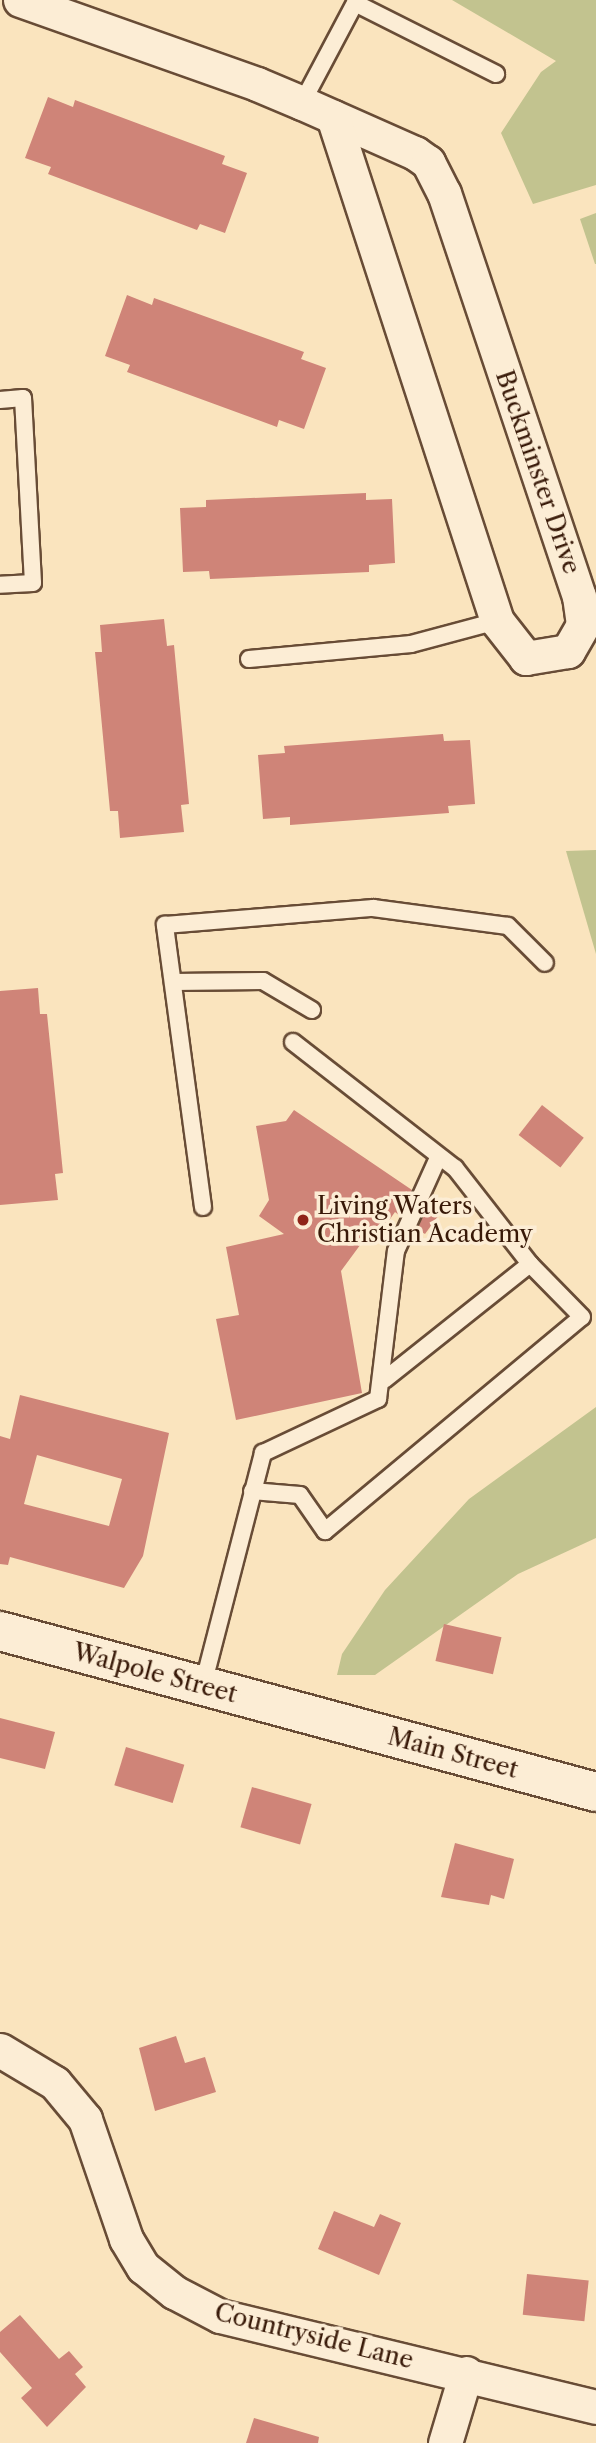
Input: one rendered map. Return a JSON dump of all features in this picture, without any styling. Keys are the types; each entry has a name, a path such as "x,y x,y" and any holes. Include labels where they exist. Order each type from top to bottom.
{"main road":[{"name":"Walpole Street","path":"0,1631 311,1715"},
{"name":"Main Street","path":"311,1715 596,1792"}],"street":[{"name":"Buckminster Drive","path":"20,0 302,103 415,153 438,176 588,593 578,640 556,656 526,658 497,621 333,117"},
{"name":"Countryside Lane","path":"0,2050 55,2083 85,2119 126,2239 143,2267 174,2292 220,2316 466,2373 596,2407"},
{"path":"445,2443 466,2373"}],"lane":[{"path":"302,103 355,3 496,74"},
{"path":"0,400 23,398 33,583 0,585"},
{"path":"249,659 411,644 497,621"},
{"path":"203,1207 165,925 373,908 508,926 545,963"},
{"path":"173,982 263,981 312,1010"},
{"path":"252,1492 300,1495 326,1531 582,1318 530,1264 454,1168 437,1160 372,1099 293,1042"},
{"path":"203,1686 263,1453 362,1410 378,1399 384,1380 396,1251 437,1160"},
{"path":"384,1380 530,1264"}],"green space":[{"path":"452,0 596,0 596,185 533,204 501,133 541,72 556,61"},
{"path":"596,213 596,264 595,264 580,219"},
{"path":"596,850 596,954 566,851"},
{"path":"596,1407 596,1538 518,1574 375,1675 337,1675 342,1654 385,1590 469,1499"}],"building":[{"path":"48,97 73,107 75,100 225,156 222,164 247,173 225,233 200,224 197,230 48,174 51,167 25,158"},
{"path":"127,295 152,305 154,298 304,352 301,359 326,368 304,429 279,420 277,427 127,372 130,365 105,356"},
{"path":"366,493 366,500 392,499 395,563 369,565 369,572 210,579 209,571 183,572 180,508 206,507 206,500"},
{"path":"164,619 167,646 174,645 189,804 181,805 184,832 120,838 118,811 110,811 95,652 102,652 100,625"},
{"path":"443,734 444,741 470,740 475,804 448,806 449,813 290,825 290,817 263,819 258,755 285,753 284,746"},
{"path":"38,988 40,1014 47,1014 63,1173 55,1174 58,1200 0,1205 0,991"},
{"path":"542,1105 584,1138 560,1168 519,1135"},
{"path":"294,1110 412,1190 400,1216 395,1212 373,1243 366,1237 341,1271 362,1393 236,1420 216,1319 239,1315 226,1247 284,1234 259,1216 269,1200 256,1126 286,1121"},
{"path":"429,1203 441,1212 425,1234 417,1229"},
{"path":"20,1395 169,1433 143,1556 124,1588 10,1557 8,1565 0,1564 0,1436 10,1439","holes":["37,1455 122,1479 109,1526 24,1504"]},
{"path":"444,1624 501,1637 493,1674 435,1661"},
{"path":"0,1718 55,1732 45,1769 0,1758"},
{"path":"126,1747 184,1765 173,1803 114,1785"},
{"path":"252,1787 312,1804 300,1844 240,1827"},
{"path":"455,1843 514,1859 504,1899 491,1895 489,1905 441,1897"},
{"path":"176,2036 185,2063 205,2057 216,2092 155,2111 139,2048"},
{"path":"334,2211 374,2227 380,2214 401,2223 379,2275 318,2249"},
{"path":"527,2274 589,2280 584,2321 523,2315"},
{"path":"20,2315 59,2359 69,2351 83,2367 75,2374 86,2387 47,2427 21,2398 32,2388 0,2352 0,2332"},
{"path":"254,2418 319,2437 318,2443 246,2443"}],"place":[{"name":"Living Waters Christian Academy","path":"303,1220"}]}
